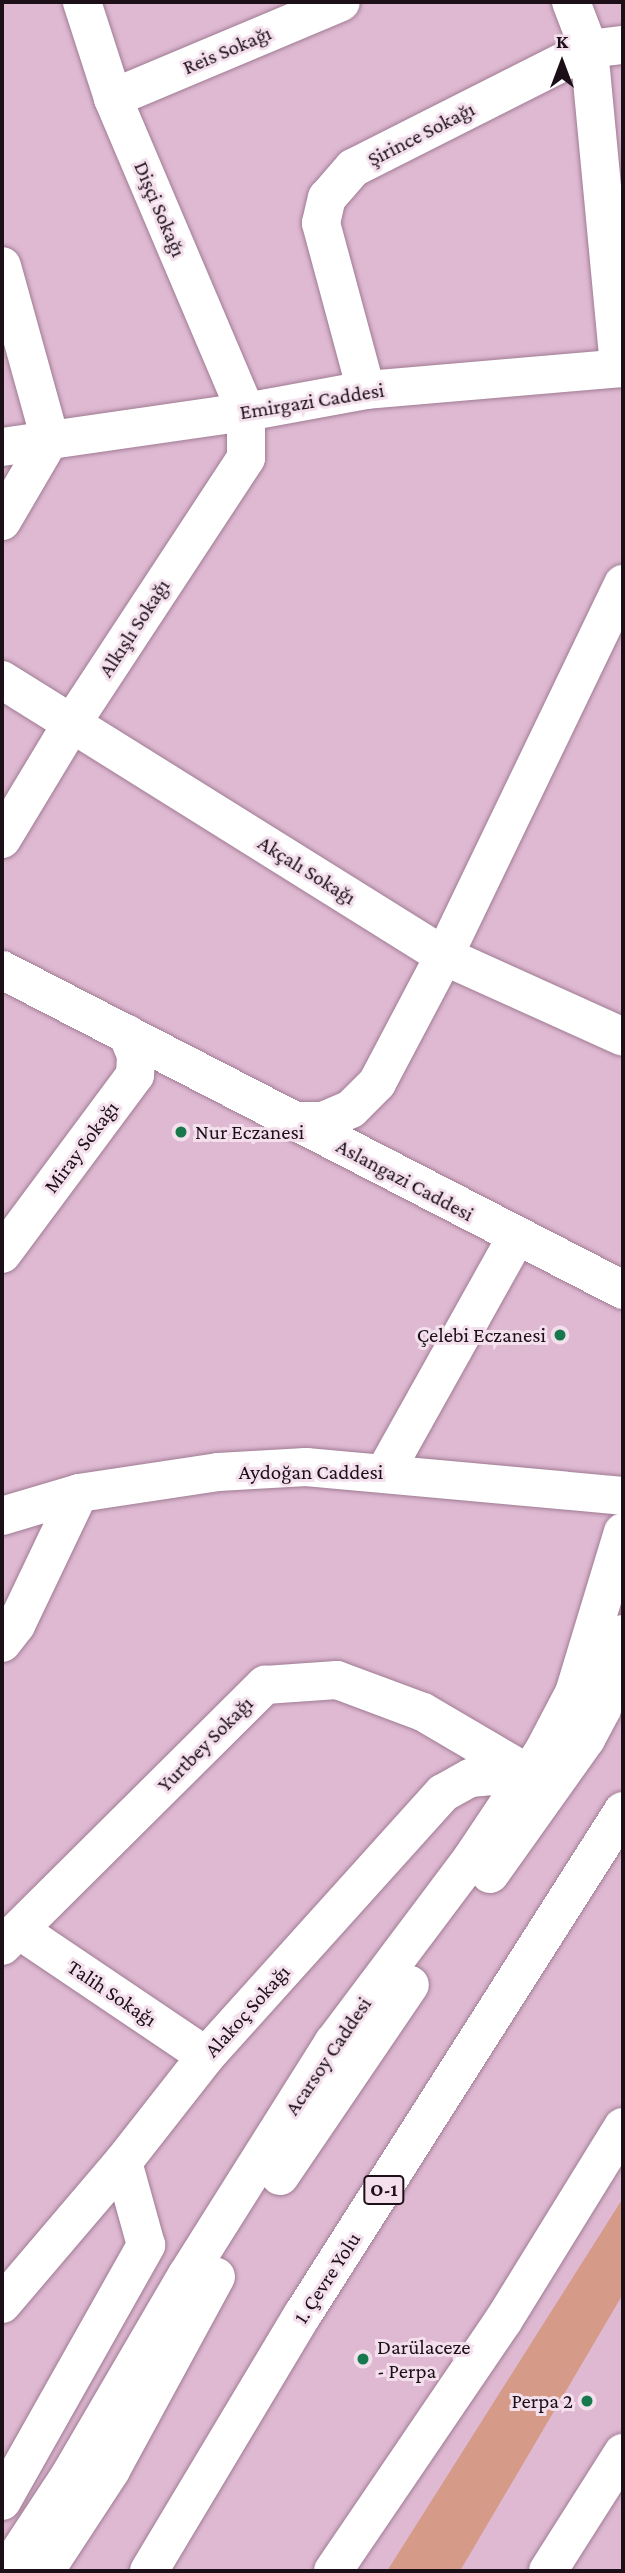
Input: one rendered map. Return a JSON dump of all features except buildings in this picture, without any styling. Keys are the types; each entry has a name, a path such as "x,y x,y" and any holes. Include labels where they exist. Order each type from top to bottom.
{"main road":[{"name":"Dişçi Sokağı","path":"82,2 113,98 246,412"},
{"name":"Reis Sokağı","path":"113,98 341,2"},
{"path":"571,2 606,47 621,368"},
{"name":"Şirince Sokağı","path":"366,390 321,223 327,198 353,168 606,47"},
{"path":"2,266 50,439 2,521"},
{"name":"Emirgazi Caddesi","path":"2,447 246,412 366,390 621,368"},
{"name":"Alkışlı Sokağı","path":"2,839 72,723 246,458 246,412"},
{"path":"297,1121 323,1121 351,1109 377,1083 444,956 623,584"},
{"name":"Akçalı Sokağı","path":"2,680 444,956 623,1038"},
{"name":"Aslangazi Caddesi","path":"2,970 297,1121 515,1239 623,1290"},
{"name":"Miray Sokağı","path":"2,1254 135,1074 136,1055 127,1034"},
{"path":"385,1472 515,1239"},
{"name":"Aydoğan Caddesi","path":"2,1516 79,1493 218,1472 306,1467 385,1472 623,1496"},
{"path":"2,1643 16,1625 79,1493"},
{"name":"Acarsoy Caddesi","path":"45,2571 111,2470 227,2257 540,1781 575,1693 623,1532"},
{"name":"Acarsoy Caddesi","path":"7,2571 70,2475 187,2275 334,2042 472,1858 602,1709 623,1634"},
{"name":"Yurtbey Sokağı","path":"10,1938 264,1685 337,1680 423,1712 540,1781"},
{"name":"Alakoç Sokağı","path":"2,2304 122,2162 206,2056 443,1793 470,1778 540,1781"},
{"name":"1. Çevre Yolu","path":"149,2571 303,2314 623,1811"},
{"name":"Talih Sokağı","path":"10,1938 206,2056"},
{"path":"333,2571 503,2322 623,2127"},
{"path":"2,2501 146,2245 122,2162"},
{"path":"548,2571 623,2453"}],"shaded area":[{"path":"623,2198 623,2294 460,2571 387,2571"}],"place":[{"name":"Nur Eczanesi","path":"181,1132"},
{"name":"Çelebi Eczanesi","path":"560,1335"},
{"name":"Darülaceze - Perpa","path":"363,2359"},
{"name":"Perpa 2","path":"587,2401"}]}
